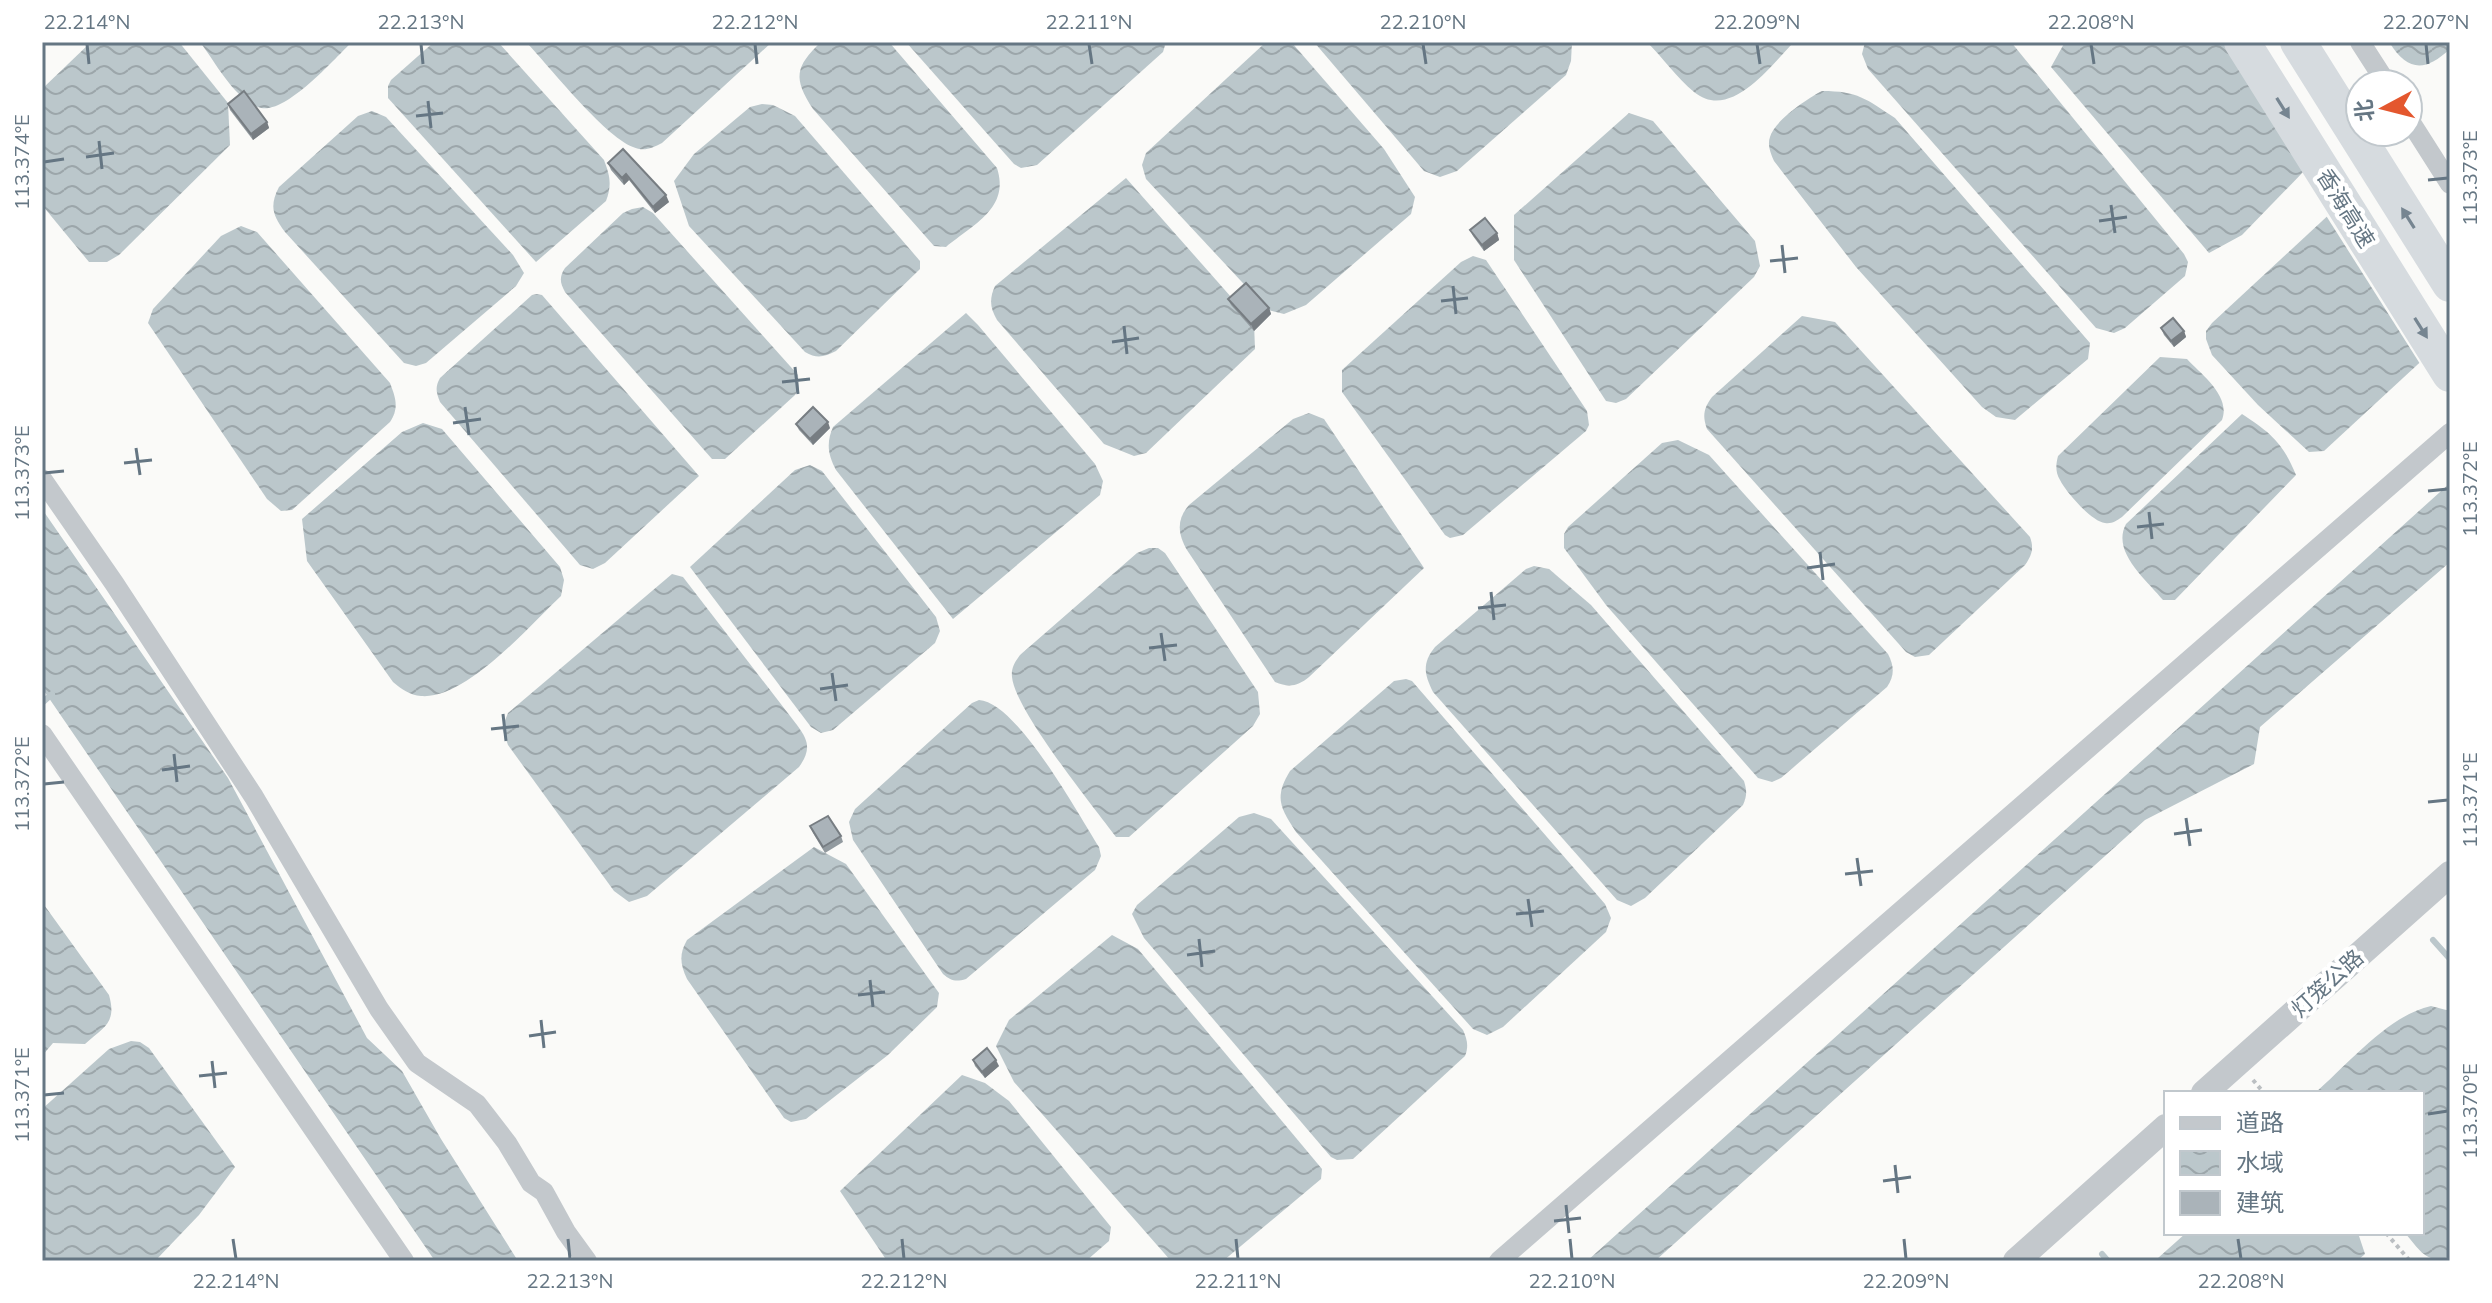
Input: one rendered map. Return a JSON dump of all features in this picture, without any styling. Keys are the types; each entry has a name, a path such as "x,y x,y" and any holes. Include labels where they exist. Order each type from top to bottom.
{"highway":[{"name":"香海高速","path":"2242,42 2450,374"},
{"path":"2298,42 2450,284"}],"street":[{"path":"2360,42 2377,68"},
{"path":"2424,143 2450,184"},
{"path":"1499,1261 2450,433"},
{"path":"42,479 254,797 379,1009 417,1063 477,1104 507,1143 531,1183 544,1192 566,1232 587,1261"},
{"path":"42,734 404,1261"},
{"name":"灯笼公路","path":"2206,1091 2450,874"},
{"path":"2016,1261 2164,1129"}],"path":[{"path":"2388,1235 2410,1261"}],"water":[{"path":"91,42 179,42 228,103 230,145 119,255 107,262 89,262 42,205 42,89"},
{"path":"200,42 352,42 294,96 268,108 258,107 241,96"},
{"path":"434,42 498,42 604,160 610,180 606,201 536,262 388,98 391,80"},
{"path":"526,42 772,42 662,143 644,149 633,147 607,129"},
{"path":"821,42 889,42 997,168 1000,182 994,205 946,247 934,246 813,109 802,89 800,73 806,59"},
{"path":"906,42 1166,42 1163,52 1037,165 1021,168 1014,164"},
{"path":"1266,42 1293,44 1384,149 1415,197 1411,214 1306,305 1284,314 1268,310 1146,179 1142,165 1146,153"},
{"path":"1314,42 1572,42 1571,61 1566,75 1457,171 1440,177 1424,171"},
{"path":"1647,42 1794,42 1749,87 1722,100 1708,99 1694,92"},
{"path":"1865,42 2011,42 2184,254 2188,262 2185,276 2125,328 2114,333 2096,328 1868,69 1862,54"},
{"path":"2065,42 2228,42 2307,168 2242,235 2209,253 2051,67"},
{"path":"2389,42 2450,42 2450,49 2433,62 2417,65 2403,59"},
{"path":"1822,91 1861,97 1895,118 2090,343 2088,359 2015,420 1996,417 1982,407 1856,267 1774,161 1769,143 1773,131 1792,111"},
{"path":"773,105 795,116 920,261 920,269 836,351 824,356 805,352 689,226 674,181 694,154 750,107"},
{"path":"372,111 386,117 513,255 524,273 516,286 426,363 416,366 404,363 285,232 274,211 279,187 358,116"},
{"path":"1629,113 1653,121 1755,241 1760,266 1754,277 1626,399 1616,403 1606,401 1514,260 1514,215"},
{"path":"1126,178 1254,323 1255,349 1146,453 1134,456 1104,444 997,320 991,303 995,286"},
{"path":"643,207 653,213 798,375 799,389 795,395 725,459 712,459 562,286 561,277 565,268 623,213"},
{"path":"2335,209 2429,354 2324,451 2309,452 2258,405 2212,355 2206,331"},
{"path":"241,226 257,232 390,383 395,399 396,408 390,422 292,510 281,511 267,499 148,323 153,309 221,236"},
{"path":"1473,256 1486,260 1587,411 1589,425 1586,431 1463,535 1450,538 1342,392 1342,370 1461,262"},
{"path":"532,295 542,295 699,476 605,563 593,569 580,565 440,402 437,392 440,378"},
{"path":"966,313 1095,464 1103,481 1100,495 953,619 836,470 829,444 833,427"},
{"path":"1802,316 1835,322 2030,537 2032,551 2025,565 1929,655 1915,657 1906,652 1707,429 1705,412 1712,397"},
{"path":"2160,357 2187,359 2214,386 2224,411 2222,420 2122,517 2105,523 2093,518 2063,485 2058,477 2058,456"},
{"path":"1309,413 1324,419 1424,568 1309,677 1297,684 1285,685 1275,682 1187,550 1180,527 1189,505 1293,419"},
{"path":"2242,414 2275,440 2296,475 2175,600 2163,600 2127,555 2123,545 2126,524"},
{"path":"423,423 442,429 560,567 564,580 561,596 477,674 439,694 421,696 393,682 307,561 302,519 402,432"},
{"path":"1678,440 1709,455 1888,654 1892,663 1893,670 1887,687 1781,778 1772,782 1758,778 1606,605 1564,548 1564,534 1568,527 1662,443"},
{"path":"810,465 822,471 936,617 940,631 935,643 833,730 821,733 811,727 690,567 795,470"},
{"path":"2450,483 2450,562 2260,727 2254,764 2145,820 1655,1261 1587,1261"},
{"path":"42,509 228,778 367,1038 402,1071 518,1261 435,1261 42,688"},
{"path":"1158,548 1165,553 1258,692 1260,714 1253,726 1129,837 1116,837 1026,712 1016,692 1012,671 1020,655 1137,553"},
{"path":"1534,566 1549,569 1591,605 1744,781 1746,793 1743,805 1645,898 1631,906 1617,900 1433,692 1428,680 1426,664 1435,647 1526,569"},
{"path":"672,574 683,577 797,725 806,741 807,750 799,767 647,896 629,902 614,891 508,745 502,728 508,713"},
{"path":"1394,681 1412,681 1605,904 1611,918 1606,932 1503,1027 1487,1035 1473,1029 1296,832 1281,802 1282,788 1290,771"},
{"path":"979,700 994,706 1011,719 1028,739 1077,810 1101,856 1095,870 966,979 956,981 943,974 853,840 849,822 855,809"},
{"path":"1254,813 1271,819 1466,1036 1465,1056 1353,1159 1337,1160 1331,1157 1144,938 1132,914 1137,905 1239,817"},
{"path":"814,847 846,864 939,993 937,1007 888,1055 806,1119 791,1122 784,1118 687,979 682,955 687,940"},
{"path":"42,902 109,995 111,1012 107,1024 85,1044 53,1043 42,1056"},
{"path":"1112,935 1138,949 1322,1169 1321,1179 1223,1261 1171,1261 1014,1082 996,1046 1009,1020"},
{"path":"2431,1006 2450,1011 2450,1256 2442,1259 2424,1254 2407,1235 2424,1235 2424,1091 2317,1091 2385,1030 2415,1011"},
{"path":"131,1041 149,1048 235,1167 199,1215 155,1261 42,1261 42,1109 109,1049"},
{"path":"962,1075 985,1083 1009,1101 1111,1227 1109,1241 1086,1261 887,1261 840,1191"},
{"path":"2184,1235 2359,1235 2365,1254 2357,1261 2160,1261 2158,1258"}],"pier":[{"path":"2333,206 2432,357 2422,367 2325,214"}],"building":[{"path":"244,91 267,122 251,134 228,104"},
{"path":"623,149 666,195 653,207 626,174 622,178 608,163"},
{"path":"1485,218 1497,233 1482,245 1470,230"},
{"path":"1246,283 1269,308 1251,324 1228,299"},
{"path":"2173,318 2184,331 2171,341 2161,328"},
{"path":"813,407 828,422 810,439 796,424"},
{"path":"828,816 841,836 823,847 810,826"},
{"path":"987,1048 996,1060 982,1072 973,1060"}],"waterway":[{"path":"42,703 52,694"},
{"path":"2433,940 2450,959"},
{"path":"2102,1254 2108,1261"}]}
